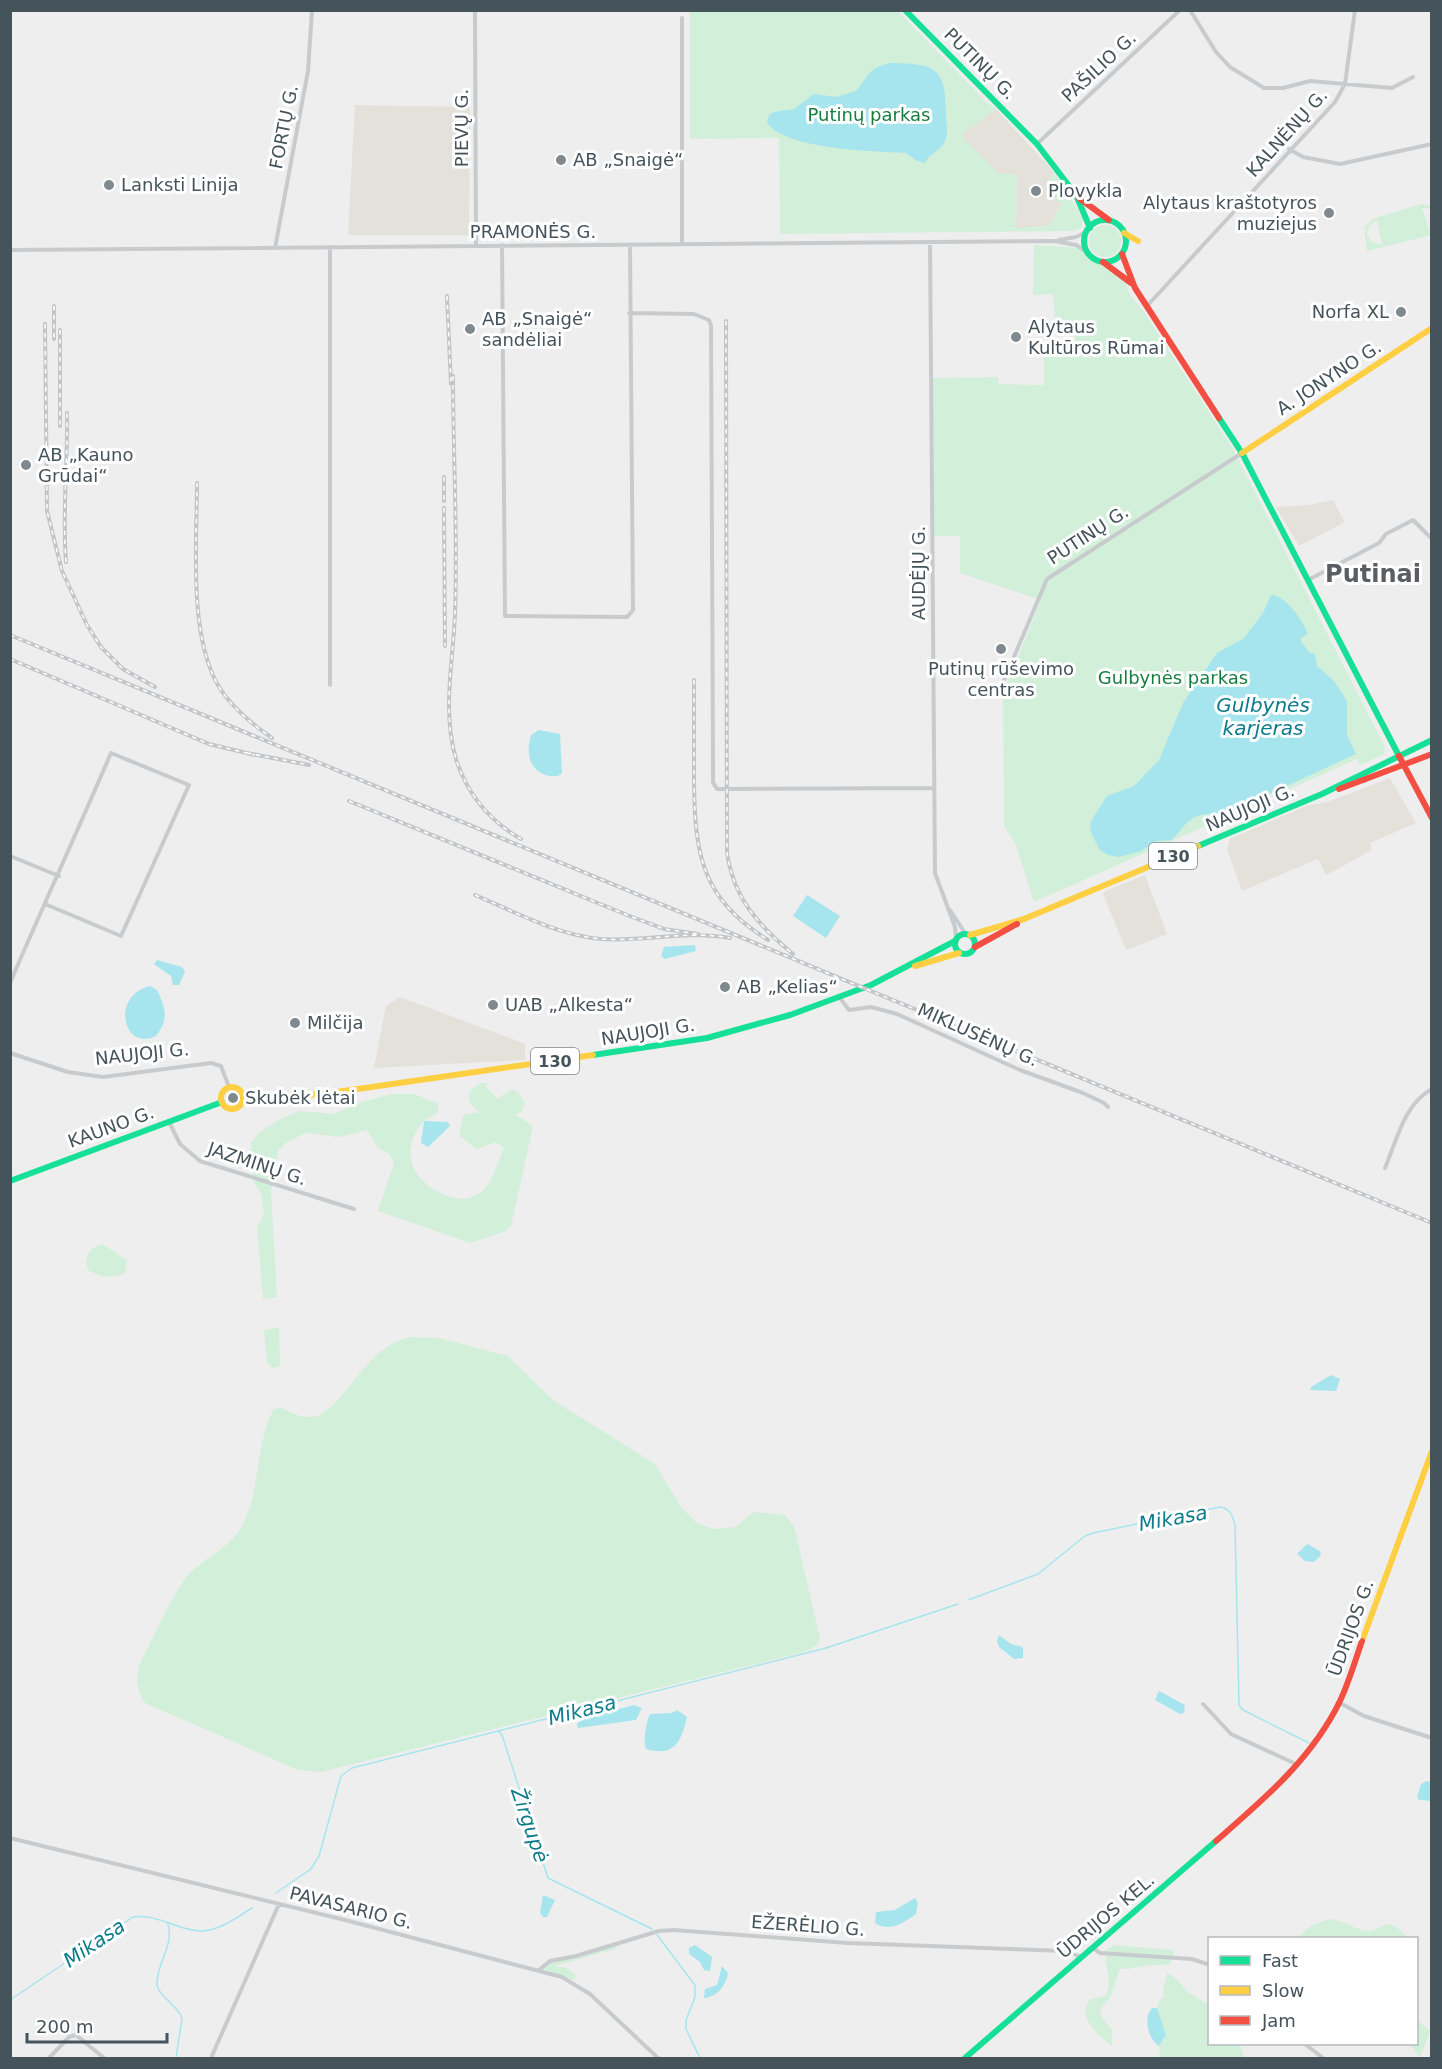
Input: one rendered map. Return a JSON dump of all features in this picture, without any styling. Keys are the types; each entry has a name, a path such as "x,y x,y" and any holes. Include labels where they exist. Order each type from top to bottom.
{"main road":[{"name":"PUTINŲ G.","path":"905,10 1037,144 1076,195 1111,222"},
{"name":"PUTINŲ G.","path":"1076,195 1089,230"},
{"path":"1126,246 1138,241 1111,222 1100,222 1089,230 1085,241 1088,252 1094,259 1103,262 1135,288"},
{"path":"1103,262 1114,260 1122,254 1126,246 1124,233"},
{"path":"1122,254 1135,288 1242,453 1431,818"},
{"name":"A. JONYNO G.","path":"1242,453 1431,328"},
{"name":"NAUJOJI G.","path":"975,947 1024,919 1322,794 1431,740"},
{"name":"NAUJOJI G.","path":"1322,794 1405,766 1431,754"},
{"name":"NAUJOJI G.","path":"968,934 1024,919"},
{"path":"968,934 975,947"},
{"name":"130","path":"955,940 968,934"},
{"path":"955,940 959,952"},
{"name":"NAUJOJI G.","path":"244,1098 323,1094 684,1042 764,1024 840,998 904,969 955,940"},
{"name":"130","path":"959,952 968,954 975,947"},
{"name":"NAUJOJI G.","path":"904,969 959,952"},
{"path":"222,1102 222,1093 229,1087 239,1088 244,1098"},
{"name":"130","path":"222,1102 226,1107 237,1108 244,1098"},
{"name":"KAUNO G.","path":"10,1181 222,1102"},
{"name":"ŪDRIJOS G.","path":"1267,1797 1299,1766 1321,1736 1339,1703 1431,1451"},
{"name":"ŪDRIJOS KEL.","path":"965,2058 1267,1797"}],"street":[{"name":"FORTŲ G.","path":"275,248 308,71 312,10"},
{"name":"PIEVŲ G.","path":"475,10 476,246"},
{"name":"PAŠILIO G.","path":"1037,144 1180,10"},
{"path":"1190,10 1216,52 1230,68 1252,83 1274,89 1310,81 1392,88 1413,77"},
{"name":"KALNĖNŲ G.","path":"1147,306 1289,149 1335,102 1345,84 1355,10"},
{"path":"682,18 682,244"},
{"path":"1289,149 1304,157 1340,164 1431,144"},
{"path":"1055,241 1076,237 1089,230"},
{"name":"PRAMONĖS G.","path":"10,250 1055,241"},
{"path":"1055,241 1076,244 1088,252"},
{"name":"AUDĖJŲ G.","path":"930,242 935,873 946,901 955,940"},
{"path":"502,245 505,616 627,617 633,610 630,245"},
{"path":"330,247 330,685"},
{"path":"629,313 694,314 709,320 711,326 712,759 713,782 717,789 934,788"},
{"name":"PUTINŲ G.","path":"1002,685 1047,579 1242,453"},
{"path":"1308,580 1379,543 1386,534 1413,520 1431,539"},
{"path":"10,983 45,904 59,876 111,753 189,785 121,936 45,904"},
{"path":"10,856 59,876"},
{"name":"AUDĖJŲ G.","path":"946,901 968,934"},
{"name":"MIKLUSĖNŲ G.","path":"840,998 849,1010 871,1007 897,1014 1011,1066 1083,1093 1108,1107"},
{"name":"NAUJOJI G.","path":"10,1053 68,1072 103,1077 211,1063 221,1066 229,1087"},
{"path":"1385,1168 1409,1109 1416,1100 1431,1089"},
{"name":"JAZMINŲ G.","path":"169,1122 180,1144 201,1161 354,1209"},
{"path":"1339,1703 1364,1716 1431,1738"},
{"path":"1203,1704 1231,1734 1299,1766"},
{"name":"PAVASARIO G.","path":"10,1838 562,1977 590,1994 658,2058"},
{"path":"211,2058 279,1904"},
{"name":"EŽERĖLIO G.","path":"539,1970 550,1961 576,1956 658,1931 674,1930 848,1943 1066,1951 1081,1957"},
{"path":"1092,1948 1100,1953 1192,1959 1208,1965"},
{"path":"49,2058 69,2037 76,2035 104,2058"},
{"path":"1307,2045 1323,2058"}],"shaded area":[{"path":"355,105 470,107 469,235 348,235"},
{"path":"996,109 1054,172 1048,181 1062,201 1050,226 1016,229 1017,175 998,173 960,135"},
{"path":"1333,500 1345,522 1299,546 1276,507 1309,505"},
{"path":"1390,778 1416,823 1370,843 1372,850 1326,875 1318,859 1242,891 1227,849 1230,839 1306,806 1327,802"},
{"path":"1145,875 1167,934 1126,950 1103,894 1105,891"},
{"path":"400,997 525,1044 525,1060 374,1068 386,1006"}],"green space":[{"name":"Putinų parkas","path":"690,11 898,11 986,102 996,109 961,135 998,173 1017,175 1016,228 1050,226 1062,202 1049,200 1048,181 1054,172 1083,219 1081,228 1073,231 780,234 779,138 690,139"},
{"path":"1422,204 1431,206 1431,209 1422,208 1431,235 1367,251 1364,227 1374,218","holes":["1377,220 1382,245 1372,242 1367,235 1368,228"]},
{"path":"1105,225 1116,230 1121,241 1116,252 1105,257 1094,252 1089,241 1094,230"},
{"name":"Gulbynės parkas","path":"1034,245 1078,248 1124,280 1130,295 1144,312 1233,449 1385,747 1384,754 1360,765 1357,759 1034,902 1016,845 1004,826 1003,694 1041,600 960,573 960,536 934,536 933,378 998,377 998,384 1044,385 1044,356 1076,356 1074,328 1055,320 1053,294 1033,295"},
{"path":"481,1083 488,1083 486,1087 498,1099 511,1089 518,1092 525,1103 522,1111 516,1115 533,1126 511,1226 506,1231 470,1243 378,1211 394,1163 389,1154 378,1148 367,1130 340,1137 306,1133 287,1142 278,1151 271,1191 277,1297 263,1299 257,1228 264,1213 261,1193 254,1184 251,1149 251,1143 259,1133 280,1119 300,1111 334,1114 358,1103 392,1094 415,1094 439,1104 437,1114 422,1123 413,1139 411,1157 417,1174 430,1187 447,1196 473,1197 489,1183 504,1148 496,1142 477,1149 459,1136 463,1115 479,1112 471,1104 468,1096 472,1089"},
{"path":"102,1244 127,1260 126,1270 122,1275 104,1277 89,1271 86,1262 88,1254"},
{"path":"279,1327 280,1366 272,1368 267,1362 264,1330"},
{"path":"412,1337 439,1338 508,1356 553,1400 655,1464 681,1507 698,1524 714,1529 735,1527 754,1512 785,1515 794,1526 820,1638 817,1645 807,1651 321,1772 298,1770 145,1703 138,1685 139,1665 166,1610 185,1579 229,1542 242,1526 252,1498 263,1438 273,1410 280,1407 306,1417 322,1414 333,1405 380,1352 395,1342"},
{"path":"1330,1919 1370,1931 1388,1924 1393,1925 1407,1937 1298,1937 1312,1925"},
{"path":"1114,1945 1174,1952 1170,1965 1120,1969 1110,1998 1100,2008 1102,2018 1112,2029 1112,2046 1091,2026 1086,2007 1089,2000 1105,1996 1108,1990 1109,1978 1105,1956 1106,1950"},
{"path":"615,1946 616,1949 554,1966 567,1968 576,1976 573,1980 543,1969 546,1964"},
{"path":"1167,1973 1188,1992 1208,2004 1208,2045 1240,2045 1244,2058 1160,2058 1159,2046 1166,2035 1158,2009 1160,2000 1164,1996"},
{"path":"1418,2021 1430,2031 1420,2058 1411,2045 1418,2045"}],"water":[{"path":"890,63 927,67 935,71 944,86 946,136 942,146 925,163 917,161 906,153 853,150 811,144 778,132 767,123 769,115 794,109 814,94 836,97 856,91 872,70"},
{"name":"Gulbynės karjeras","path":"1271,595 1282,599 1298,616 1308,634 1301,638 1301,642 1310,653 1315,654 1317,666 1334,681 1347,701 1347,735 1356,754 1224,815 1205,814 1194,818 1172,840 1156,841 1141,851 1119,857 1108,855 1099,849 1090,830 1091,821 1107,796 1134,786 1159,760 1183,703 1217,653 1243,639 1263,613"},
{"path":"539,730 560,734 562,773 558,776 542,774 532,765 529,743 531,735"},
{"path":"807,895 840,916 826,938 793,916"},
{"path":"695,945 696,951 665,959 661,956 664,947"},
{"path":"157,960 182,967 185,972 179,985 173,985 171,976 154,964"},
{"path":"150,986 157,990 165,1014 163,1024 156,1036 144,1039 135,1036 129,1030 126,1010 130,1000 138,991"},
{"path":"424,1121 448,1122 450,1126 428,1147 421,1143"},
{"path":"1331,1375 1340,1379 1336,1391 1310,1390 1311,1387"},
{"path":"1307,1544 1320,1551 1321,1555 1314,1562 1305,1561 1297,1554"},
{"path":"999,1635 1011,1644 1023,1647 1023,1658 1014,1659 999,1647 997,1641"},
{"path":"1159,1691 1185,1705 1184,1713 1180,1714 1155,1700"},
{"path":"634,1705 642,1708 636,1720 578,1728 577,1724 583,1719"},
{"path":"677,1710 687,1717 679,1741 675,1746 663,1751 646,1749 645,1732 650,1714 672,1713"},
{"path":"1431,1782 1431,1801 1419,1800 1417,1796 1421,1784"},
{"path":"543,1895 555,1900 547,1917 543,1917 540,1913"},
{"path":"915,1898 918,1903 916,1914 907,1920 891,1927 875,1923 876,1912 895,1910"},
{"path":"695,1945 712,1957 710,1971 704,1970 700,1962 689,1954 689,1948"},
{"path":"722,1966 728,1973 723,1986 713,1996 704,1998 705,1989 717,1985"},
{"path":"1152,2008 1157,2008 1166,2035 1159,2046 1152,2039 1147,2023 1149,2012"}],"waterway":[{"name":"Mikasa","path":"968,1600 1038,1574 1085,1536 1093,1533 1220,1507 1227,1509 1235,1525 1239,1705 1243,1710 1309,1743"},
{"name":"Mikasa","path":"276,1893 311,1869 319,1856 341,1776 352,1768 826,1648 958,1604"},
{"name":"Žirgupė","path":"498,1731 502,1735 548,1878 652,1929"},
{"name":"Mikasa","path":"10,2000 133,1917 142,1916 201,1931 221,1926 252,1908"},
{"path":"167,1922 168,1945 157,1983 160,1992 182,2018 176,2058"},
{"name":"Žirgupė","path":"657,1935 695,1985 695,1997 686,2020 686,2029 700,2058"}],"railway":[{"path":"447,296 451,384"},
{"path":"54,306 54,339"},
{"path":"726,321 727,852 735,883 750,910 769,933 793,954"},
{"path":"45,324 47,511 62,571 87,625 101,647 123,669 155,687"},
{"path":"60,330 60,426"},
{"path":"453,376 456,555 455,614 449,687 452,741 461,772 473,795 499,824 521,839"},
{"path":"66,562 67,413"},
{"path":"444,477 444,501"},
{"path":"197,483 196,588 202,641 209,666 219,687 236,709 272,738"},
{"path":"444,508 445,646"},
{"path":"10,635 1432,1223"},
{"path":"10,659 209,744 255,755"},
{"path":"694,680 694,781 700,853 715,891 728,908 768,940"},
{"path":"247,753 309,765"},
{"path":"349,801 627,915 664,929 698,934"},
{"path":"475,895 536,922 585,937 634,939 697,935 730,938"}],"traffic: fast":[{"path":"905,10 1037,144 1076,195 1090,228"},
{"path":"1105,220 1120,226 1126,241 1120,256 1105,262 1090,256 1084,241 1090,226 1105,220"},
{"path":"1219,418 1242,453 1399,756"},
{"path":"1198,846 1322,794 1432,740"},
{"path":"961,934 969,934 975,940 975,944 975,948 969,954 961,954 955,948 955,940 961,934"},
{"path":"593,1055 707,1038 790,1015 871,985 955,941"},
{"path":"10,1181 222,1102"},
{"path":"965,2058 1216,1841"}],"traffic: slow":[{"path":"1124,233 1138,241"},
{"path":"1242,453 1432,328"},
{"path":"970,935 1024,919 1198,846"},
{"path":"915,966 959,953"},
{"path":"244,1098 323,1094 593,1055"},
{"path":"228,1087 236,1087 243,1094 243,1098 243,1102 236,1109 228,1109 221,1102 221,1094 228,1087"},
{"path":"1362,1641 1432,1451"}],"traffic: jam":[{"path":"1079,198 1109,220"},
{"path":"1122,254 1135,288 1219,418"},
{"path":"1103,262 1131,283"},
{"path":"1339,789 1432,754"},
{"path":"1399,756 1432,818"},
{"path":"975,947 1017,924"},
{"path":"1216,1841 1285,1777 1315,1742 1340,1701 1362,1641"}],"place":[{"name":"AB „Snaigė“","path":"561,160"},
{"name":"Lanksti Linija","path":"109,185"},
{"name":"Plovykla","path":"1036,191"},
{"name":"Alytaus kraštotyros muziejus","path":"1329,213"},
{"name":"Norfa XL","path":"1401,312"},
{"name":"AB „Snaigė“ sandėliai","path":"470,329"},
{"name":"Alytaus Kultūros Rūmai","path":"1016,337"},
{"name":"AB „Kauno Grūdai“","path":"26,465"},
{"name":"Putinų rūševimo centras","path":"1001,649"},
{"name":"AB „Kelias“","path":"725,987"},
{"name":"UAB „Alkesta“","path":"493,1005"},
{"name":"Milčija","path":"295,1023"},
{"name":"Skubėk lėtai","path":"233,1098"}],"district":[{"name":"Putinai","path":"1373,574"}]}
